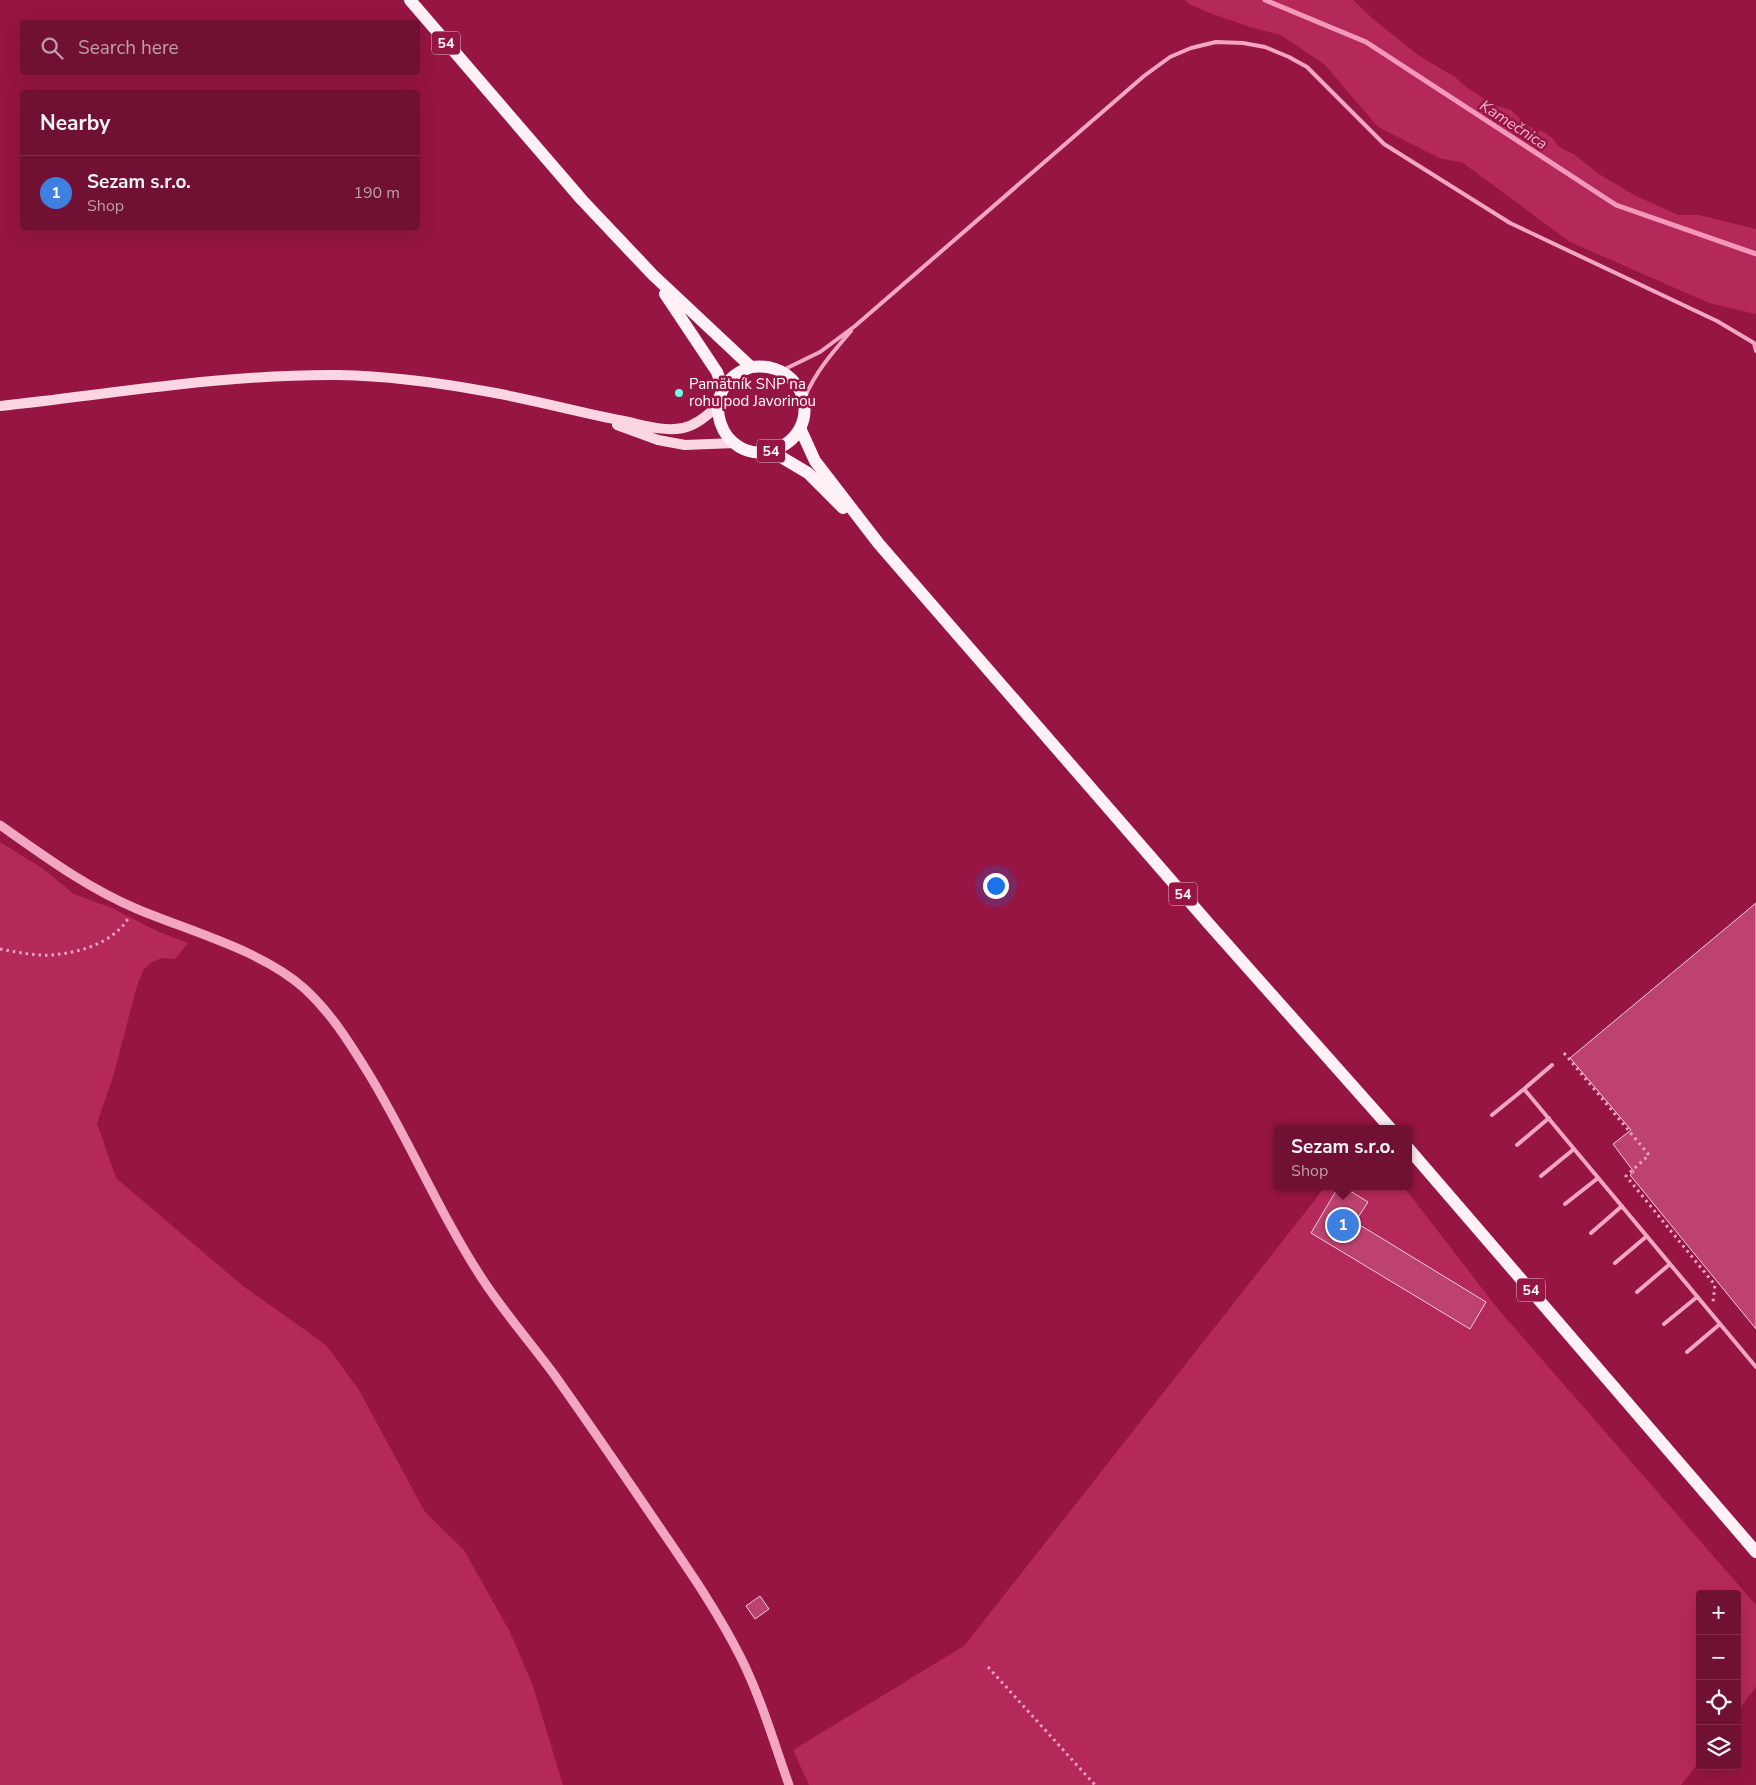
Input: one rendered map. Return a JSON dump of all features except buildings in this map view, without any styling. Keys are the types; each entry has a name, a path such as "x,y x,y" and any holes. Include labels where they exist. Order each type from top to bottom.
{"main road":[{"name":"54","path":"410,0 582,200 653,275 751,367"},
{"name":"54","path":"653,275 717,372 723,388"},
{"path":"735,443 725,433 719,420 718,406 723,388 734,375 751,367 761,366 781,371 796,383 804,400"},
{"path":"0,406 224,381 336,376 385,377 447,384 521,398 660,429 682,428 699,422 718,406"},
{"name":"54","path":"735,443 752,451 771,451 783,446 793,438 800,428 803,419 804,400"},
{"path":"581,412 671,443 698,446 735,443"},
{"name":"54","path":"800,428 815,461 879,544 1387,1125"},
{"name":"54","path":"771,451 808,473 879,544"},
{"name":"54","path":"1412,1153 1756,1552"}],"street":[{"path":"0,825 87,885 135,908 238,949 294,980 322,1004 335,1021 376,1086 459,1241 484,1283 581,1411 705,1594 743,1661 789,1785"}],"lane":[{"path":"781,371 820,352 856,326 1137,83 1170,57 1191,48 1216,42 1243,43 1265,47 1289,57 1306,67 1384,144 1510,223 1717,321 1754,343 1756,351"},
{"path":"804,400 811,382 822,365 856,326"},
{"path":"1492,1115 1552,1065"},
{"path":"1524,1089 1756,1367"},
{"path":"1517,1145 1549,1118"},
{"path":"1541,1176 1574,1149"},
{"path":"1565,1204 1598,1178"},
{"path":"1590,1233 1622,1206"},
{"path":"1615,1263 1647,1236"},
{"path":"1636,1292 1670,1264"},
{"path":"1664,1324 1697,1297"},
{"path":"1687,1352 1720,1324"}],"path":[{"path":"0,949 50,955 76,951 113,937 126,924 135,908"},
{"path":"1564,1053 1649,1155 1626,1176 1715,1285 1713,1303"},
{"path":"988,1666 1095,1785"}],"shaded area":[{"path":"1185,0 1353,0 1373,19 1418,55 1455,77 1466,87 1494,105 1511,110 1527,126 1546,133 1558,146 1575,155 1599,174 1634,195 1678,215 1699,215 1756,229 1756,314 1709,303 1570,242 1463,163 1439,158 1378,127 1325,65 1281,35 1212,14 1189,4"},
{"path":"0,842 42,868 74,894 112,908 159,932 188,943 175,959 162,958 152,962 144,969 137,986 113,1077 97,1123 116,1178 243,1286 326,1345 359,1390 425,1512 464,1550 510,1632 533,1686 563,1785 0,1785"},
{"path":"1322,1190 1406,1190 1498,1309 1756,1605 1756,1687 1741,1707 1741,1590 1696,1590 1696,1766 1681,1785 809,1785 793,1750 964,1646"}],"waterway":[{"name":"Kamečnica","path":"1265,0 1366,42 1616,205 1756,254"}],"place":[{"name":"Pamätník SNP na rohu pod Javorinou","path":"679,393"},
{"name":"Sezam s.r.o.","path":"1343,1225"}]}
